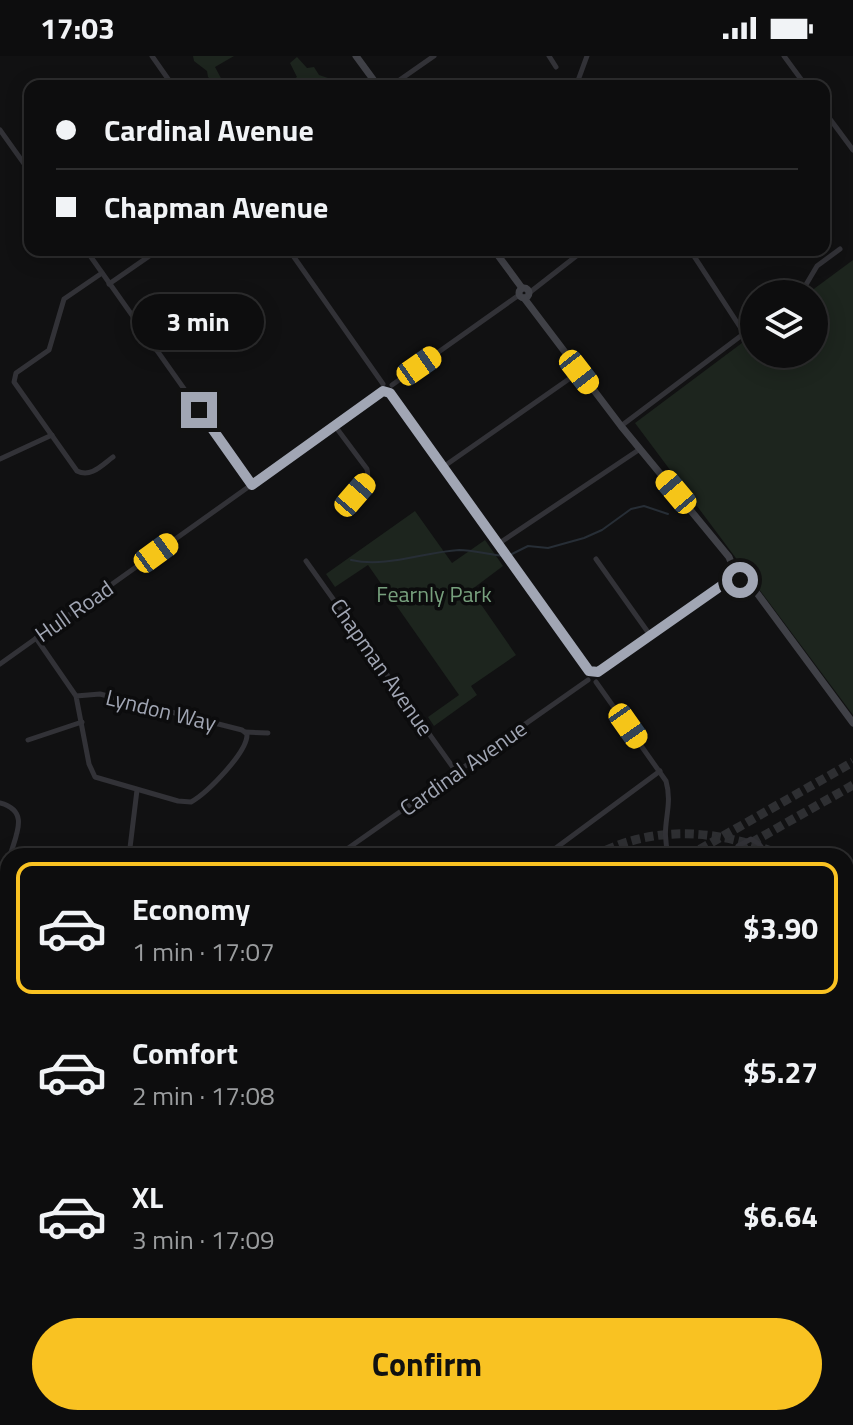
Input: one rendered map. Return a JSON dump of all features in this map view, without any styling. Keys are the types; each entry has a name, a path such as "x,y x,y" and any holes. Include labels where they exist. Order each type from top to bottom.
{"main road":[{"path":"356,56 374,80"},
{"path":"498,256 579,372 720,546 738,580 743,578 751,585 853,723"}],"street":[{"path":"152,56 169,80"},
{"path":"400,80 434,56"},
{"path":"549,56 556,67"},
{"path":"578,80 587,56"},
{"path":"784,56 802,80"},
{"path":"830,119 853,150"},
{"path":"0,130 24,164"},
{"path":"809,280 817,266 840,249"},
{"path":"90,256 252,485"},
{"path":"109,284 149,256"},
{"path":"293,256 386,392 589,671 588,680 596,682 660,771 666,781 670,800 663,826 666,848"},
{"path":"386,392 576,256"},
{"path":"694,256 740,327"},
{"path":"102,273 64,299 49,350 14,377 14,382 77,471 90,473 113,457"},
{"path":"621,426 740,336"},
{"path":"443,467 579,372"},
{"path":"383,384 388,382 392,385"},
{"name":"Hull Road","path":"0,664 386,392"},
{"path":"335,426 367,469 366,482 355,495"},
{"path":"0,459 52,435"},
{"path":"499,547 640,449"},
{"path":"596,559 650,635"},
{"name":"Chapman Avenue","path":"306,561 457,773"},
{"path":"589,671 598,672 734,574"},
{"name":"Lyndon Way","path":"36,638 76,696 89,764 95,777 185,803 194,801 247,744 266,734 245,732 100,694 76,696"},
{"path":"596,682 598,672"},
{"name":"Cardinal Avenue","path":"349,848 588,680"},
{"path":"28,740 82,722"},
{"name":"Lyndon Way","path":"245,732 247,744"},
{"path":"556,848 660,771"},
{"path":"130,848 137,790"},
{"path":"0,803 11,806 17,812 19,823 12,848"},
{"path":"737,848 751,839 762,848"}],"green space":[{"path":"193,56 234,56 215,67 222,80 211,80 207,71 194,61"},
{"path":"297,57 307,68 314,67 319,75 331,80 293,80 297,77 290,63"},
{"path":"853,260 853,715 635,423 740,344 740,368 828,368 826,280"},
{"name":"Fearnly Park","path":"415,511 452,563 485,540 503,566 471,590 516,655 471,686 477,695 434,726 428,717 459,695 368,565 335,587 326,574"}],"waterway":[{"path":"510,555 528,546 548,548 584,538 602,530 631,509 644,506 668,514"},
{"path":"351,560 392,561 459,550 504,556"}],"tunnel":[{"path":"702,848 853,762"},
{"path":"742,848 853,785"},
{"path":"611,848 641,838 689,834 736,840 763,848"}],"route":[{"path":"199,410 252,485 383,391 390,393 589,671 598,672 728,581 733,578 740,580"}]}
